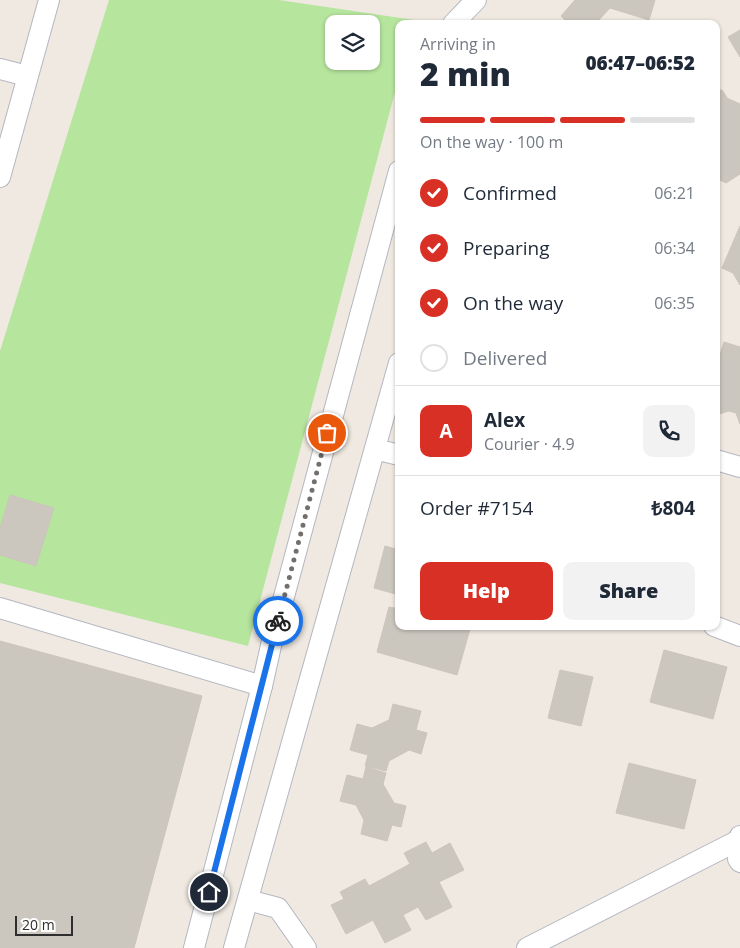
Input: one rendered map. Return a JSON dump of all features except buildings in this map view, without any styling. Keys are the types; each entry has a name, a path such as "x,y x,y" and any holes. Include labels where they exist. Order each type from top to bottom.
{"street":[{"path":"0,177 48,0"},
{"path":"458,20 472,8"},
{"path":"0,69 27,76"},
{"path":"194,948 272,641 395,186"},
{"path":"234,948 395,379"},
{"path":"375,449 395,454"},
{"path":"720,461 740,467"},
{"path":"0,608 262,686"},
{"path":"720,628 740,636"},
{"path":"740,838 738,859 740,862"},
{"path":"527,948 740,838"},
{"path":"248,900 278,908 306,948"}],"green space":[{"path":"109,0 279,0 414,20 395,20 395,92 248,646 0,583 0,351"}],"way so far":[{"path":"278,621 327,433"}],"route":[{"path":"209,892 278,621"}]}
